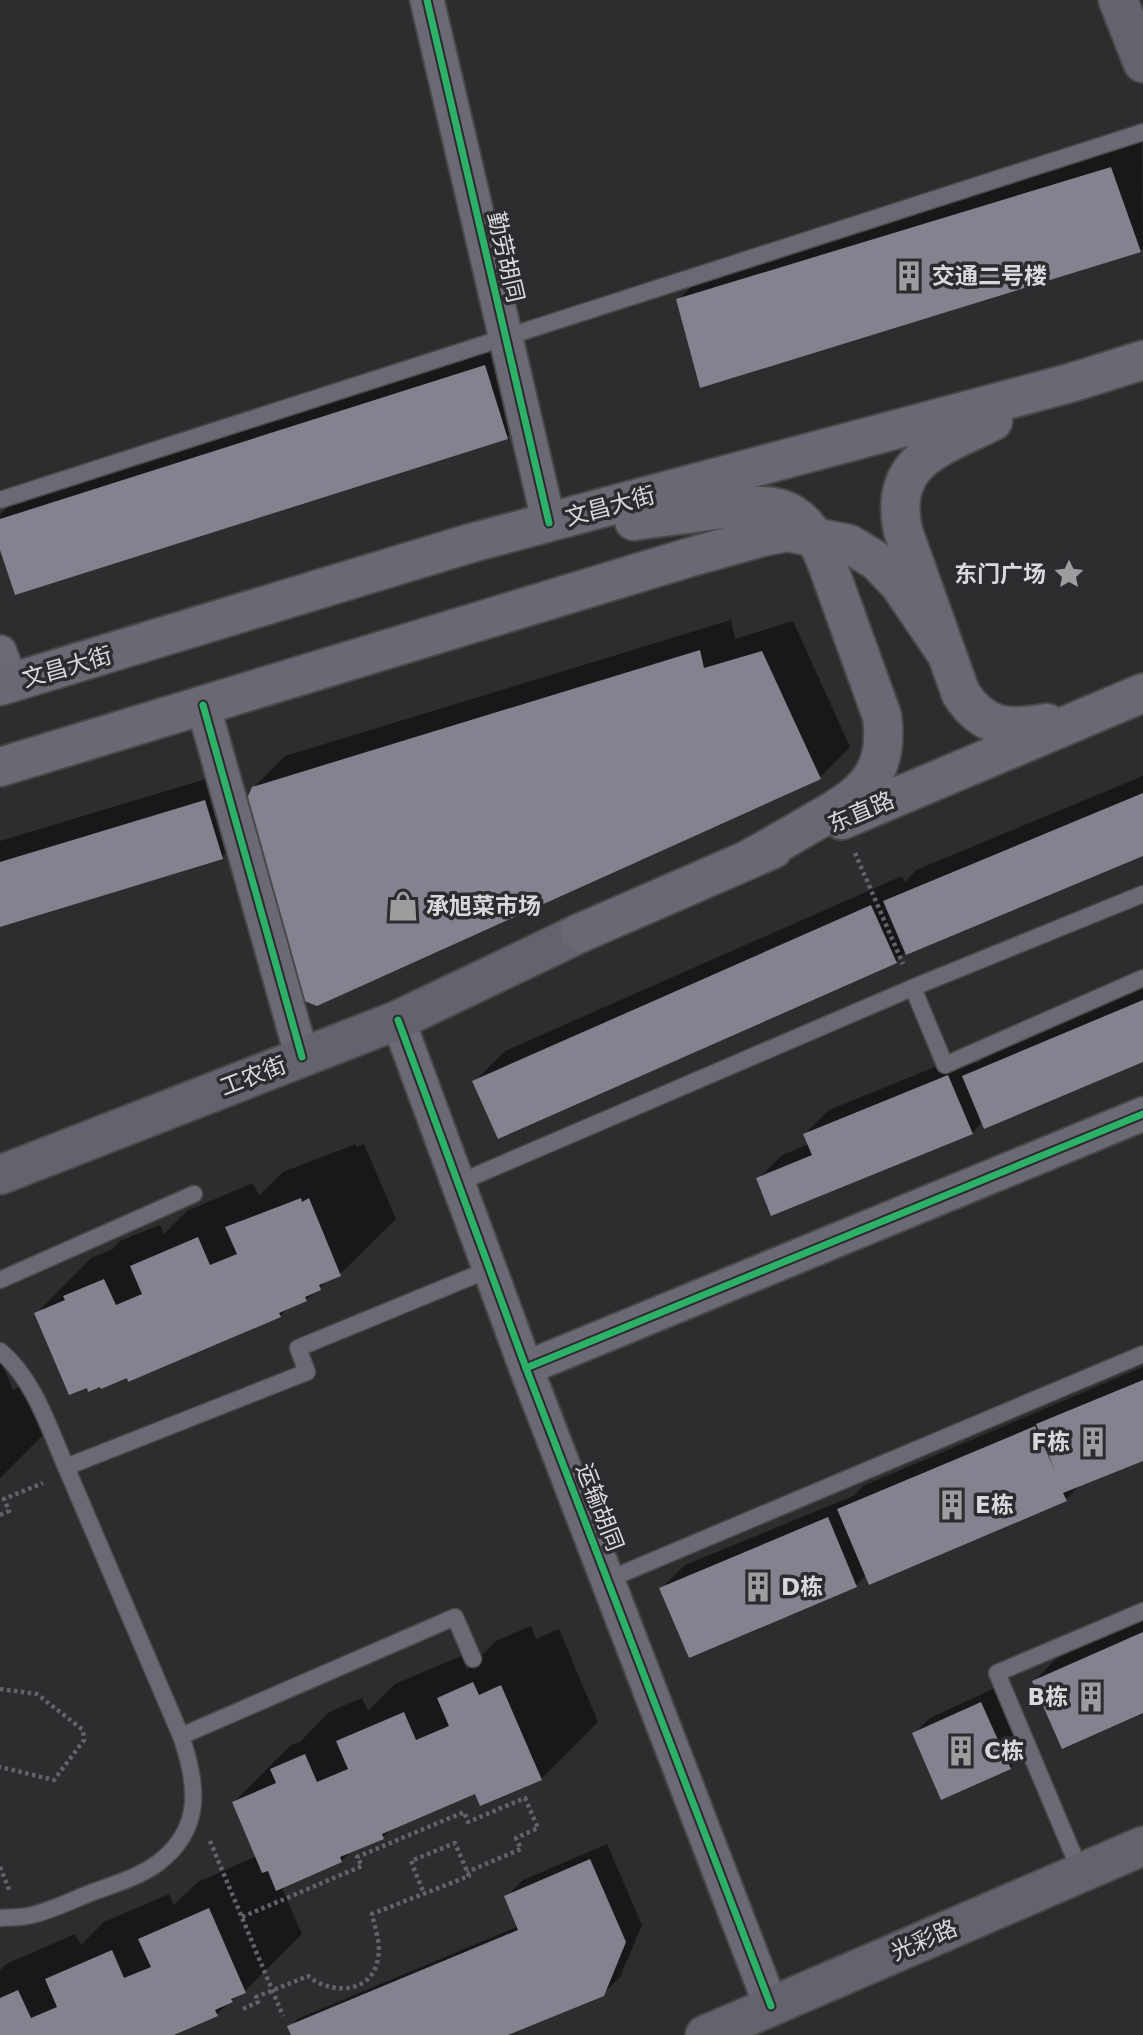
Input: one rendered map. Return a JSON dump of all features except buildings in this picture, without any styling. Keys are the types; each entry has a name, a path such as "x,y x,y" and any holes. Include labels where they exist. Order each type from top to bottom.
{"main road":[{"path":"1118,0 1143,63"},
{"name":"文昌大街","path":"4,674 471,543 1070,383 1143,360"},
{"path":"1070,383 924,456 905,480 898,510 961,694 971,709 985,720 1022,728 1088,715"},
{"path":"471,543 755,504 779,508 800,519 816,537 882,716 885,739 881,761 852,801 751,858"},
{"path":"0,767 687,558 787,532 849,544 877,561 899,584 946,653"},
{"name":"东直路","path":"580,933 1143,693"},
{"name":"工农街","path":"0,1175 398,1020 580,933"},
{"name":"光彩路","path":"705,2035 1143,1846"}],"street":[{"name":"勤劳胡同","path":"427,0 549,523"},
{"path":"203,705 302,1057"},
{"name":"运输胡同","path":"398,1020 526,1368 771,2006"},
{"path":"526,1368 1143,1114"}],"lane":[{"path":"0,500 1143,132"},
{"path":"458,1183 913,988 1143,894"},
{"path":"913,988 945,1066 1143,978"},
{"path":"0,1280 194,1194"},
{"path":"67,1470 307,1371 298,1349 490,1269"},
{"path":"0,1351 18,1370 41,1409 181,1737 190,1764 195,1794 192,1817 177,1844 157,1864 131,1878 28,1916 0,1918"},
{"path":"607,1580 1143,1354"},
{"path":"1081,1873 997,1673 1143,1611"},
{"path":"181,1737 456,1618 473,1659"}],"path":[{"path":"841,820 913,988"},
{"path":"0,1515 9,1511 4,1499 67,1470"},
{"path":"0,1689 37,1694 83,1730 84,1740 54,1780 0,1766"},
{"path":"242,1917 362,1866 358,1857 440,1822 464,1812 468,1822 525,1798 538,1828 516,1838 520,1849 467,1872"},
{"path":"194,1801 282,2016"},
{"path":"243,2008 258,2002 256,1997 308,1976 322,1986 343,1990 365,1981 372,1975 379,1956 372,1914 424,1894 469,1875 455,1843 411,1861 424,1894"}],"cycle path":[{"path":"427,0 549,523"},
{"path":"203,705 302,1057"},
{"path":"398,1020 526,1368 771,2006"},
{"path":"526,1368 1143,1114"}],"place":[{"name":"交通二号楼","path":"909,276"},
{"name":"东门广场","path":"1069,574"},
{"name":"承旭菜市场","path":"403,906"},
{"name":"F栋","path":"1093,1442"},
{"name":"E栋","path":"952,1505"},
{"name":"D栋","path":"758,1587"},
{"name":"B栋","path":"1091,1697"},
{"name":"C栋","path":"961,1751"}]}
